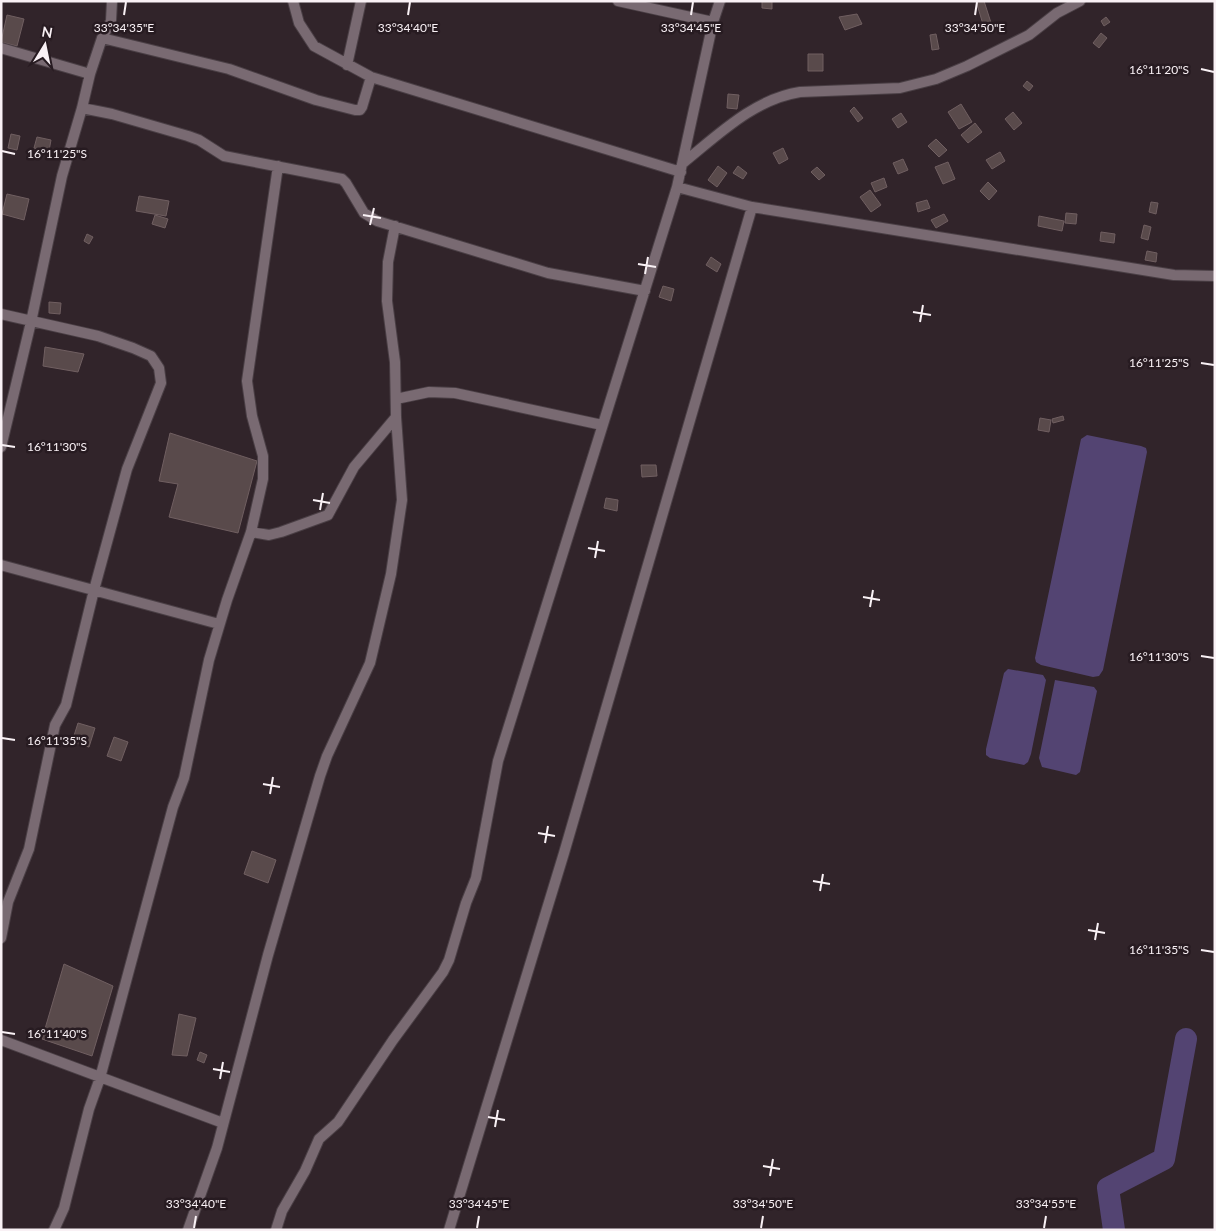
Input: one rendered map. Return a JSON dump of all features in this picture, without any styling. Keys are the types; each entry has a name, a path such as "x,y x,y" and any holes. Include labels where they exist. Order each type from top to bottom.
{"street":[{"path":"1,446 31,322 62,176 90,74 102,38 111,21 112,1"},
{"path":"293,1 299,23 314,46 371,77 682,167"},
{"path":"347,65 361,1"},
{"path":"618,1 713,22"},
{"path":"276,1230 282,1211 305,1171 319,1139 338,1122 443,972 449,960 466,903 476,878 498,761 677,187 713,22 720,1"},
{"path":"1053,1 1057,13"},
{"path":"682,167 745,114 785,94 900,88 936,79 967,66 1029,35 1057,13 1080,1"},
{"path":"102,38 229,69 316,100 355,110 360,110 362,107 371,77"},
{"path":"1,48 90,74"},
{"path":"82,108 112,114 188,136 199,140 224,156 342,179 364,213 377,221 548,273 645,291"},
{"path":"54,1230 64,1208 89,1109 100,1078 173,807 184,778 209,660 251,532 263,479 262,456 246,381 278,166"},
{"path":"677,187 752,207 1174,275 1215,276"},
{"path":"449,1230 564,853 752,207"},
{"path":"188,1230 217,1148 268,955 320,776 370,663 391,574 402,500 396,417 395,362 388,300 388,262 395,226"},
{"path":"1,314 84,332 133,348 151,356 159,368 161,383 127,469 94,590 66,705 54,725 29,849 5,902 1,938"},
{"path":"396,399 429,392 455,393 602,425"},
{"path":"251,532 269,535 328,515 354,467 396,417"},
{"path":"1,565 220,624"},
{"path":"1,1040 223,1123"}],"shaded area":[{"path":"1087,435 1141,446 1146,448 1147,452 1103,670 1099,676 1093,677 1041,665 1036,662 1035,658 1081,439"},
{"path":"1008,669 1043,675 1046,680 1031,754 1028,762 1024,765 990,758 986,755 1004,673"},
{"path":"1055,680 1094,687 1097,691 1080,772 1076,775 1042,767 1039,758"}],"building":[{"path":"762,1 772,1 772,9 762,8"},
{"path":"976,1 984,1 993,29 985,31"},
{"path":"857,14 862,24 845,30 839,17"},
{"path":"7,15 24,19 17,46 1,42"},
{"path":"1106,17 1110,22 1104,26 1101,21"},
{"path":"1101,33 1107,38 1099,48 1093,43"},
{"path":"936,34 939,49 932,50 930,35"},
{"path":"808,54 823,54 823,71 808,71"},
{"path":"1027,81 1033,86 1029,91 1023,86"},
{"path":"728,94 739,95 737,109 727,108"},
{"path":"961,104 972,122 959,129 948,112"},
{"path":"854,107 863,118 858,122 850,111"},
{"path":"1013,112 1022,123 1014,130 1005,119"},
{"path":"901,113 907,122 898,128 892,119"},
{"path":"975,123 982,132 968,143 961,135"},
{"path":"11,134 20,136 17,150 8,148"},
{"path":"37,137 51,140 49,151 34,148"},
{"path":"936,139 947,150 939,157 928,146"},
{"path":"783,148 788,159 779,164 773,153"},
{"path":"1000,152 1005,161 992,169 986,160"},
{"path":"903,159 908,170 898,174 893,163"},
{"path":"948,162 955,179 943,184 935,167"},
{"path":"718,166 727,173 717,187 708,180"},
{"path":"738,166 747,173 743,179 733,173"},
{"path":"817,167 825,175 819,180 811,172"},
{"path":"884,178 887,187 875,192 871,183"},
{"path":"988,182 997,191 989,200 980,191"},
{"path":"870,190 881,205 871,212 860,197"},
{"path":"7,194 29,199 24,220 2,214"},
{"path":"139,196 169,201 166,216 136,211"},
{"path":"927,200 930,208 918,212 916,203"},
{"path":"1151,202 1158,203 1156,214 1149,212"},
{"path":"1066,213 1077,214 1076,224 1065,223"},
{"path":"944,214 948,221 936,228 931,220"},
{"path":"155,215 168,219 165,228 152,224"},
{"path":"1039,216 1064,221 1062,231 1038,226"},
{"path":"1144,225 1151,227 1148,240 1141,238"},
{"path":"1101,232 1115,234 1114,243 1100,241"},
{"path":"87,234 93,237 89,244 84,241"},
{"path":"1147,251 1157,253 1156,262 1145,260"},
{"path":"711,257 721,264 717,272 706,265"},
{"path":"663,286 674,289 671,301 659,297"},
{"path":"49,302 61,303 60,314 49,313"},
{"path":"45,347 84,354 78,372 43,366"},
{"path":"1063,416 1064,420 1053,423 1052,419"},
{"path":"1040,418 1051,420 1049,432 1038,430"},
{"path":"170,433 257,461 238,533 169,517 178,484 159,481"},
{"path":"641,465 656,465 657,476 642,477"},
{"path":"606,498 618,500 617,511 604,508"},
{"path":"78,723 95,728 89,747 72,742"},
{"path":"114,737 128,742 121,761 107,756"},
{"path":"252,851 276,860 268,883 244,874"},
{"path":"64,964 113,986 92,1056 42,1039"},
{"path":"179,1014 196,1018 187,1056 172,1055"},
{"path":"200,1052 207,1055 204,1063 197,1060"}],"waterway":[{"path":"1114,1230 1108,1188 1164,1159 1186,1039"}]}
